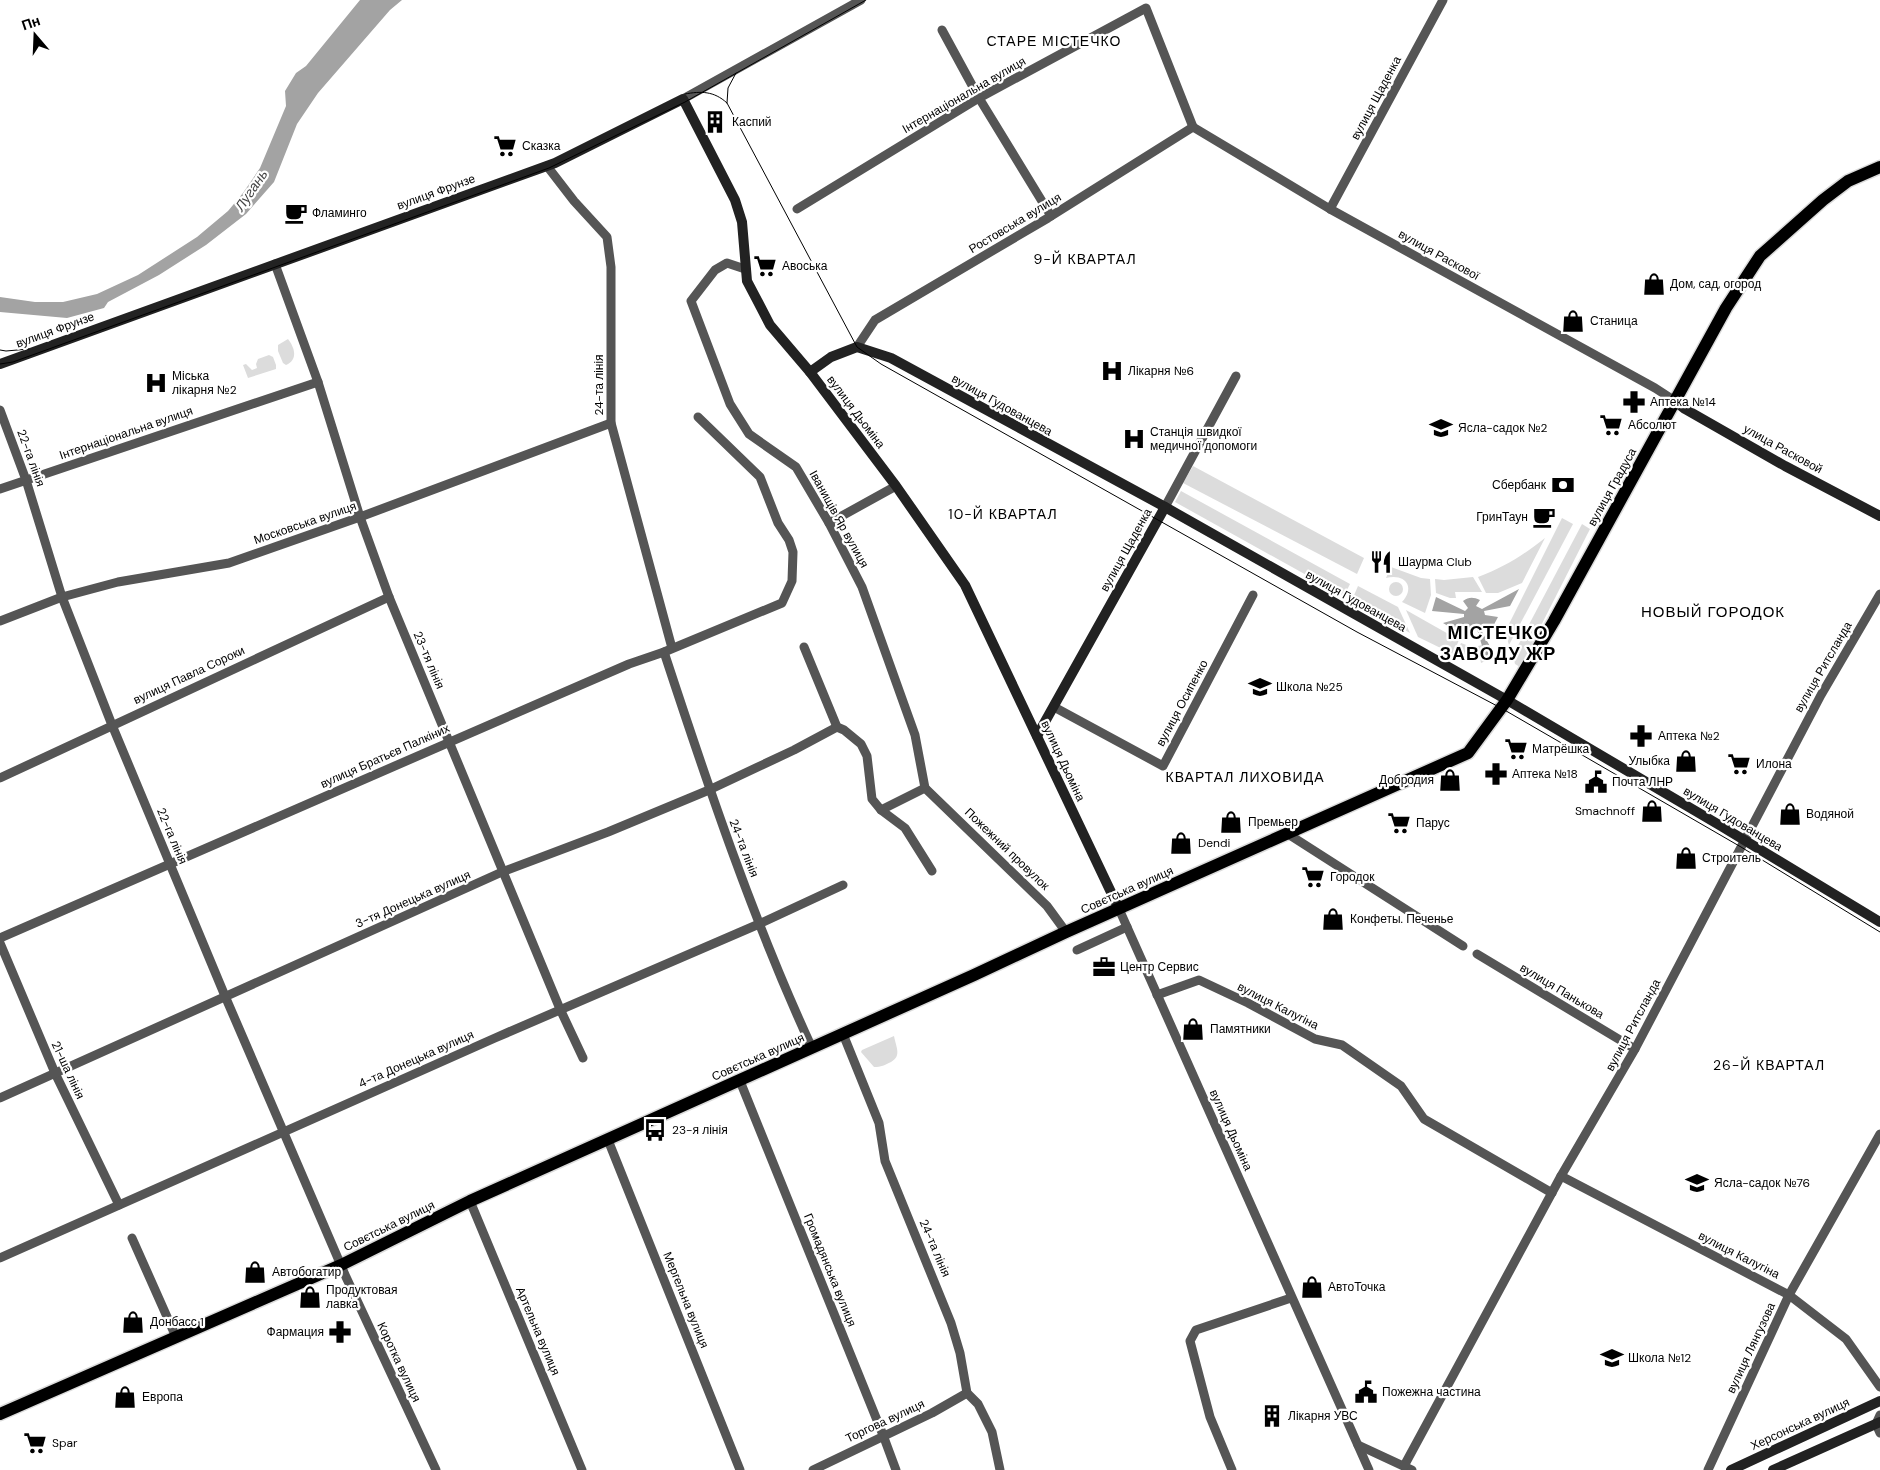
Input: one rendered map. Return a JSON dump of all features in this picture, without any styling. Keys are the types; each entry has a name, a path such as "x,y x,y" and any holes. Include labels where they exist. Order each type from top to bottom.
{"main road":[{"name":"вулиця Градуса","path":"1507,700 1554,621 1726,308 1760,256 1848,180 1880,167"},
{"name":"Совєтська вулиця","path":"0,1414 342,1265 470,1201 1468,753 1507,700"}],"street":[{"name":"вулиця Фрунзе","path":"0,364 547,166 683,99 861,0"},
{"name":"вулиця Щаденка","path":"1330,208 1443,0"},
{"name":"Інтернаціональна вулиця","path":"797,209 979,98 1146,8 1193,127"},
{"path":"942,30 979,98 1051,216"},
{"name":"вулиця Дьоміна","path":"683,99 735,200 743,231 747,281 770,326 810,372 896,486 965,585 1119,909 1369,1470"},
{"name":"вулиця Раскової","path":"1193,127 1330,208 1676,401"},
{"name":"Ростовська вулиця","path":"857,347 875,320 1051,216 1193,127"},
{"name":"24-та лінія","path":"547,166 574,201 607,237 611,267 611,423 668,650 709,790 759,924 812,1048"},
{"name":"Іванищів Яр вулиця","path":"745,269 726,263 715,270 691,301 733,409 749,434 796,467 829,523 865,597 915,735 925,788"},
{"name":"23-тя лінія","path":"275,264 318,382 360,517 389,597 560,1010 583,1058"},
{"path":"810,372 831,357 857,347"},
{"name":"вулиця Гудованцева","path":"857,347 891,358 1165,507 1507,700 1880,922"},
{"path":"0,355 13,359"},
{"name":"вулиця Щаденка","path":"1037,736 1236,376"},
{"name":"Інтернаціональна вулиця","path":"0,489 318,382"},
{"name":"улица Расковой","path":"1676,401 1785,466 1880,516"},
{"name":"22-га лінія","path":"0,410 26,480 62,598 112,725 342,1265"},
{"name":"вулиця Братьєв Палкіних","path":"0,938 628,664 782,604 792,580 793,552 789,540 778,523 760,477 698,417"},
{"name":"Московська вулиця","path":"0,621 62,598 118,582 229,563 360,517 611,423"},
{"path":"829,523 896,486"},
{"name":"вулиця Ритсланда","path":"1408,1468 1561,1176 1635,1049 1821,695 1880,594"},
{"name":"вулиця Осипенко","path":"1054,707 1163,766 1253,595"},
{"name":"вулиця Павла Сороки","path":"0,778 389,597"},
{"path":"804,647 837,727 844,730 861,744 867,756 872,799 881,810 904,828 932,871"},
{"name":"3-тя Донецька вулиця","path":"0,1098 502,872 608,832 709,790 794,750 837,727"},
{"path":"881,810 925,788"},
{"name":"Пожежний провулок","path":"925,788 1047,906 1066,932"},
{"path":"1288,834 1463,946"},
{"name":"4-та Донецька вулиця","path":"0,1258 284,1131 759,924 843,885"},
{"path":"1077,950 1127,927"},
{"name":"21-ша лінія","path":"0,943 55,1073 119,1205"},
{"name":"вулиця Панькова","path":"1477,954 1635,1049"},
{"name":"вулиця Калугіна","path":"1157,996 1199,980 1248,1003 1315,1039 1342,1045 1401,1086 1424,1119 1552,1193"},
{"name":"24-та лінія","path":"843,1034 879,1123 885,1161 951,1323 960,1353 967,1393 978,1404 992,1432 1000,1470"},
{"name":"Громадянська вулиця","path":"740,1081 896,1470"},
{"name":"вулиця Лянгузова","path":"1708,1470 1789,1295 1880,1134"},
{"name":"Мергельна вулиця","path":"608,1140 740,1470"},
{"name":"вулиця Калугіна","path":"1561,1176 1789,1295 1846,1339 1880,1387"},
{"name":"Артельна вулиця","path":"470,1201 582,1470"},
{"path":"132,1238 176,1337"},
{"name":"Коротка вулиця","path":"342,1265 435,1469"},
{"path":"1232,1470 1210,1417 1190,1341 1196,1330 1291,1298"},
{"name":"Торгова вулиця","path":"813,1470 932,1413 967,1393"},
{"name":"Херсонська вулиця","path":"1731,1470 1880,1401"},
{"path":"1773,1470 1879,1423"},
{"path":"1358,1445 1408,1468"}],"shaded area":[{"path":"288,339 292,346 294,357 286,365 283,363 278,351 278,345"},
{"path":"269,355 273,357 276,369 248,378 243,365 246,364 252,370 257,368 258,359"},
{"path":"1193,466 1364,558 1357,574 1183,483"},
{"path":"1181,491 1350,584 1344,596 1175,502"},
{"path":"1562,518 1573,524 1509,645 1505,632"},
{"path":"1582,524 1590,529 1520,667 1515,664 1513,655"},
{"path":"1545,538 1522,583 1498,593 1486,593 1478,577 1513,560"},
{"path":"1391,567 1421,578 1430,579 1431,595 1425,613 1402,602 1408,591 1408,586 1403,579 1386,578"},
{"path":"1473,577 1482,592 1455,592 1456,598 1436,593 1435,579"},
{"path":"1393,582 1399,582 1403,589 1399,596 1393,596 1389,592 1389,586"},
{"path":"1358,586 1398,607 1410,633 1352,600"},
{"path":"1406,610 1459,640 1453,654 1418,637"},
{"path":"1461,643 1469,646 1466,661 1455,656"},
{"path":"1482,645 1485,656 1490,653 1492,658 1481,663 1478,646"},
{"path":"894,1036 897,1051 896,1057 887,1064 874,1067 861,1052 862,1050"}],"water":[{"name":"Лугань","path":"360,0 402,0 390,10 318,93 297,124 274,182 246,214 206,245 159,275 108,302 104,308 67,318 0,312 0,297 35,302 63,302 97,294 138,275 197,237 228,211 260,168 286,106 285,91 296,73 306,66"},
{"path":"1519,589 1510,606 1484,611 1485,615 1498,617 1490,632 1482,626 1480,628 1493,652 1485,656 1477,629 1470,630 1462,624 1455,630 1443,623 1464,617 1464,614 1432,611 1436,597 1465,611 1468,608 1463,601 1467,599 1480,600 1476,606 1482,609"}],"tram line":[{"path":"0,364 13,362 549,168 685,102 866,0"},
{"path":"727,103 728,88 736,73"},
{"path":"685,94 696,92 712,94 727,103 857,347 881,364 1357,632 1501,708 1741,847 1880,932"},
{"path":"0,350 29,349"}],"place":[{"name":"Каспий","path":"715,122"},
{"name":"Сказка","path":"505,146"},
{"name":"Фламинго","path":"296,213"},
{"name":"Авоська","path":"765,266"},
{"name":"Дом, сад, огород","path":"1654,284"},
{"name":"Станица","path":"1573,321"},
{"name":"Лікарня №6","path":"1112,371"},
{"name":"Міська лікарня №2","path":"156,383"},
{"name":"Аптека №14","path":"1634,402"},
{"name":"Абсолют","path":"1611,425"},
{"name":"Ясла-садок №2","path":"1441,428"},
{"name":"Станція швидкої медичної допомоги","path":"1134,439"},
{"name":"Сбербанк","path":"1563,485"},
{"name":"ГринТаун","path":"1544,517"},
{"name":"Шаурма Club","path":"1381,562"},
{"name":"Школа №25","path":"1260,687"},
{"name":"Аптека №2","path":"1641,736"},
{"name":"Матрёшка","path":"1516,749"},
{"name":"Улыбка","path":"1686,761"},
{"name":"Илона","path":"1739,764"},
{"name":"Аптека №18","path":"1496,774"},
{"name":"Добродия","path":"1450,780"},
{"name":"Почта ЛНР","path":"1596,782"},
{"name":"Smachnoff","path":"1652,811"},
{"name":"Водяной","path":"1790,814"},
{"name":"Премьер","path":"1231,822"},
{"name":"Парус","path":"1399,823"},
{"name":"Dendi","path":"1181,843"},
{"name":"Строитель","path":"1686,858"},
{"name":"Городок","path":"1313,877"},
{"name":"Конфеты. Печенье","path":"1333,919"},
{"name":"Центр Сервис","path":"1104,967"},
{"name":"Памятники","path":"1193,1029"},
{"name":"23-я лінія","path":"655,1130"},
{"name":"Ясла-садок №76","path":"1697,1183"},
{"name":"Автобогатир","path":"255,1272"},
{"name":"АвтоТочка","path":"1312,1287"},
{"name":"Продуктовая лавка","path":"310,1297"},
{"name":"Донбасс 1","path":"133,1322"},
{"name":"Фармация","path":"340,1332"},
{"name":"Школа №12","path":"1612,1358"},
{"name":"Пожежна частина","path":"1366,1392"},
{"name":"Европа","path":"125,1397"},
{"name":"Лікарня УВС","path":"1272,1416"},
{"name":"Spar","path":"35,1443"}],"district":[{"name":"СТАРЕ МІСТЕЧКО","path":"1054,41"},
{"name":"9-Й КВАРТАЛ","path":"1085,259"},
{"name":"10-Й КВАРТАЛ","path":"1003,514"},
{"name":"НОВЫЙ ГОРОДОК","path":"1713,612"},
{"name":"МІСТЕЧКО ЗАВОДУ ЖР","path":"1498,643"},
{"name":"КВАРТАЛ ЛИХОВИДА","path":"1245,777"},
{"name":"26-Й КВАРТАЛ","path":"1769,1065"}]}
